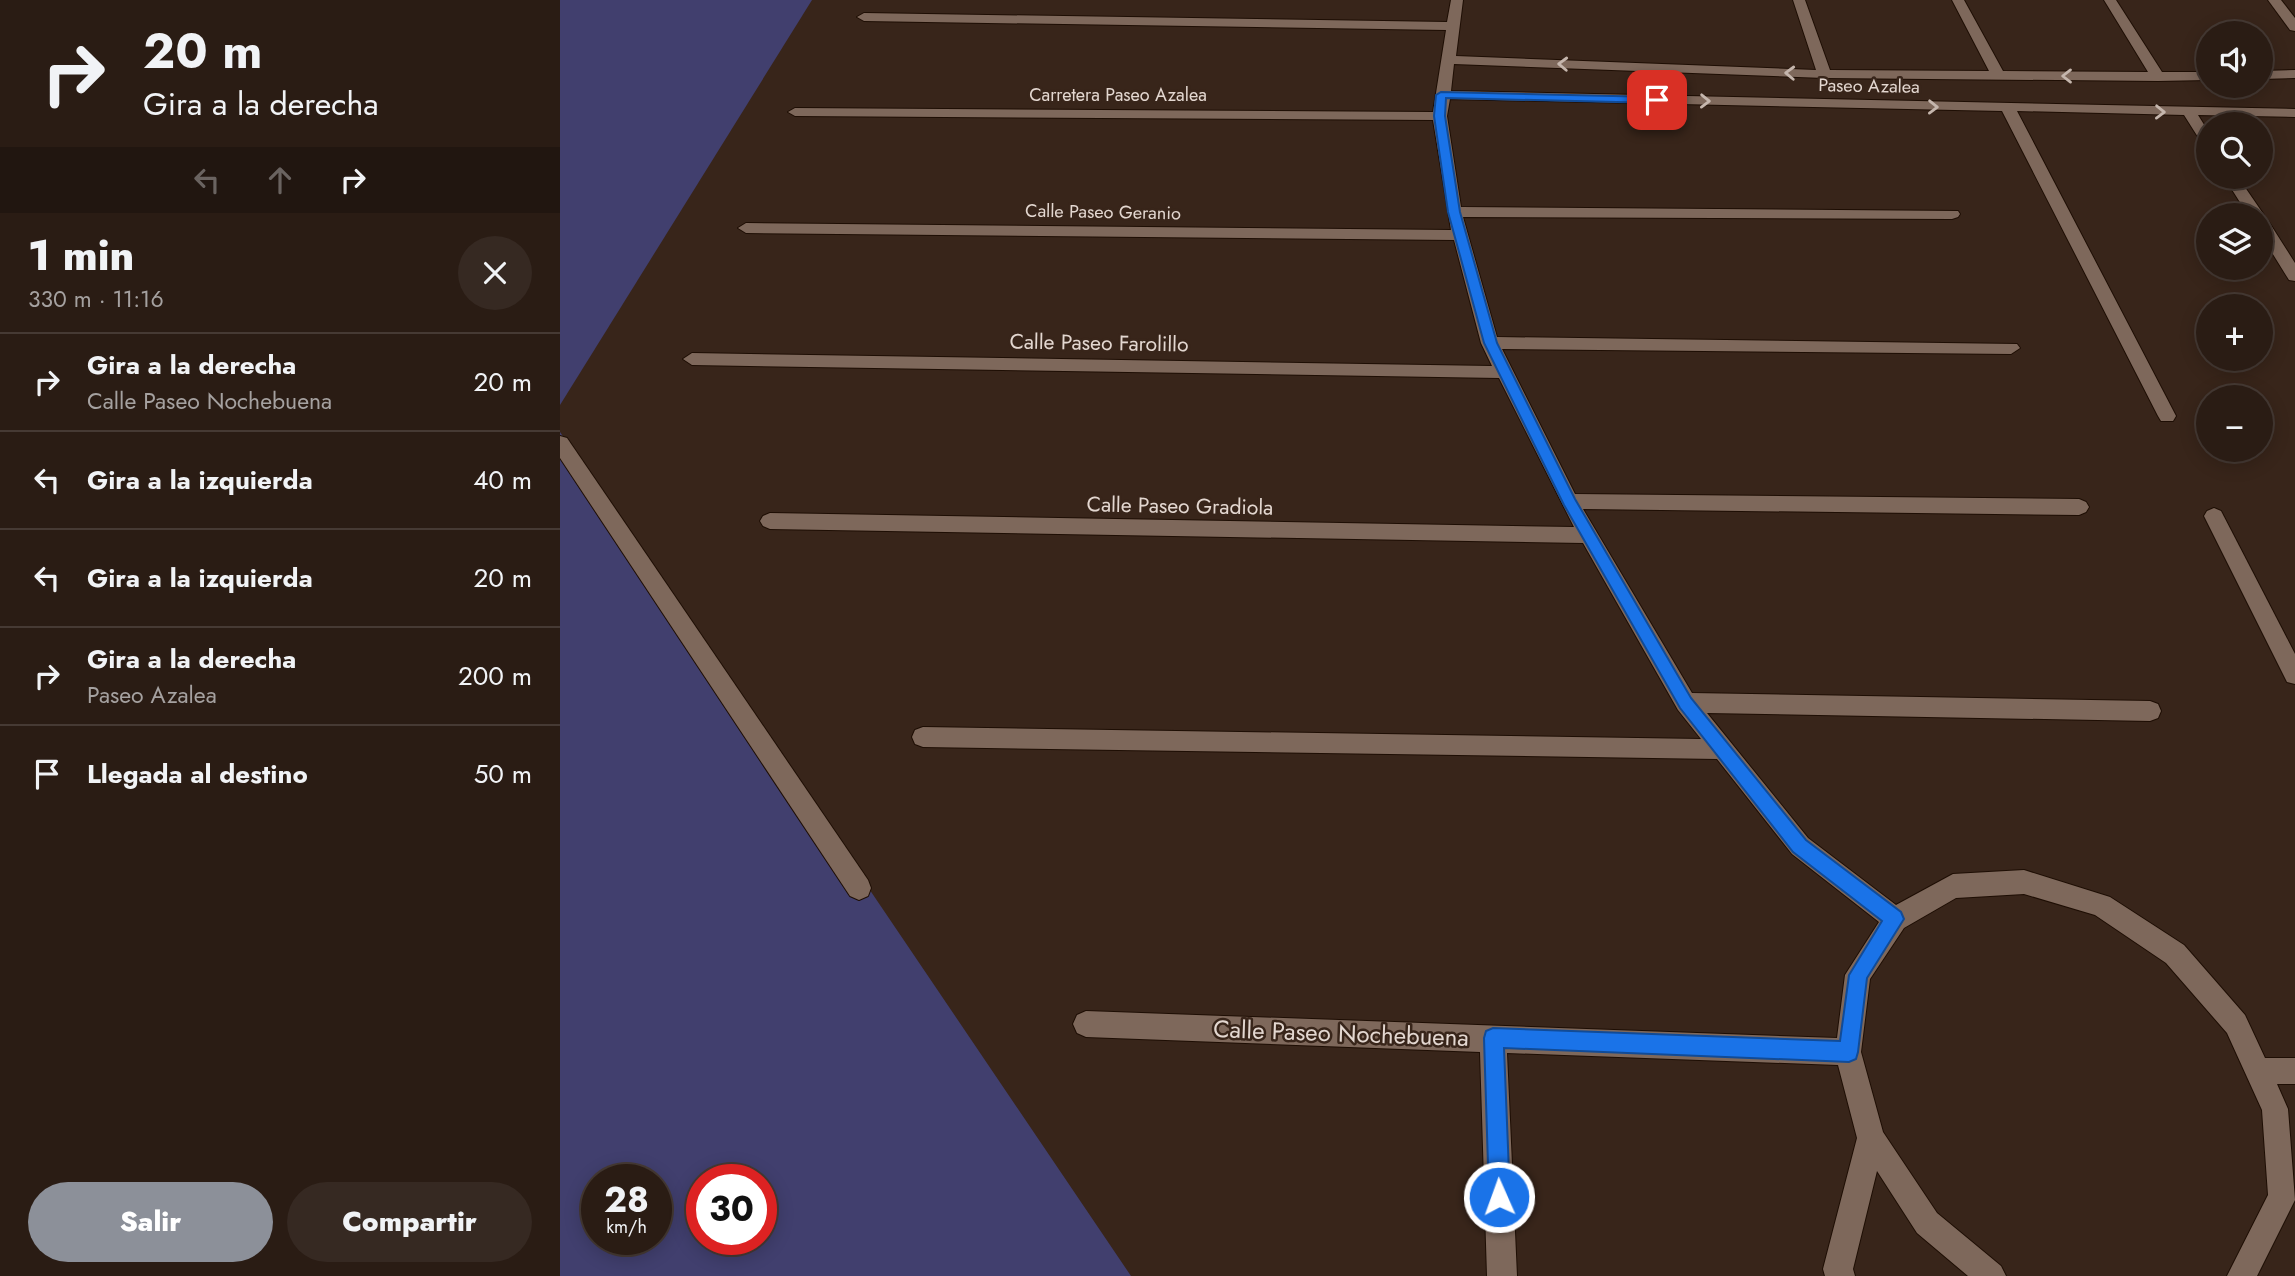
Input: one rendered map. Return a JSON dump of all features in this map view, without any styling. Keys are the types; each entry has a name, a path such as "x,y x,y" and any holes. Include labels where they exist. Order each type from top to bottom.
{"street":[{"path":"1799,0 1824,74"},
{"path":"1958,0 1998,75"},
{"path":"2110,0 2158,77"},
{"path":"2274,0 2295,27"},
{"path":"864,17 1456,12 1441,95 1440,116 1454,212 1490,343 1569,501 1686,703 1800,846 1895,919"},
{"name":"Paseo Azalea","path":"1449,60 1824,74 2196,76"},
{"path":"2273,75 2295,75"},
{"name":"Paseo Azalea","path":"1441,95 2295,113"},
{"path":"2008,108 2167,416"},
{"name":"Carretera Paseo Azalea","path":"795,112 1440,116"},
{"path":"2189,112 2196,123"},
{"path":"1454,212 1952,214"},
{"name":"Calle Paseo Geranio","path":"746,228 1460,235"},
{"path":"2273,242 2295,276"},
{"path":"1490,343 2011,348"},
{"name":"Calle Paseo Farolillo","path":"692,359 1505,372"},
{"path":"560,443 859,888"},
{"path":"1569,501 2080,507"},
{"path":"2214,516 2295,675"},
{"name":"Calle Paseo Gradiola","path":"770,522 1589,535"},
{"path":"1686,703 2150,711"},
{"path":"923,737 1722,749"},
{"path":"1991,1276 1927,1223 1871,1138 1849,1052 1858,975 1895,919 1952,887 2024,882 2101,905 2175,954 2236,1024 2275,1109 2281,1197 2242,1276"},
{"name":"Calle Paseo Nochebuena","path":"1086,1024 1849,1052"},
{"path":"1493,1038 1502,1276"},
{"path":"2258,1071 2295,1071"},
{"path":"1840,1276 1838,1269 1871,1138"}],"shaded area":[{"path":"560,0 812,0 560,405"},
{"path":"560,432 1131,1276 560,1276"}],"route":[{"path":"1499,1197 1493,1038 1849,1052 1858,975 1895,919 1800,846 1686,703 1569,501 1490,343 1454,212 1440,116 1441,95 1657,100"}]}
